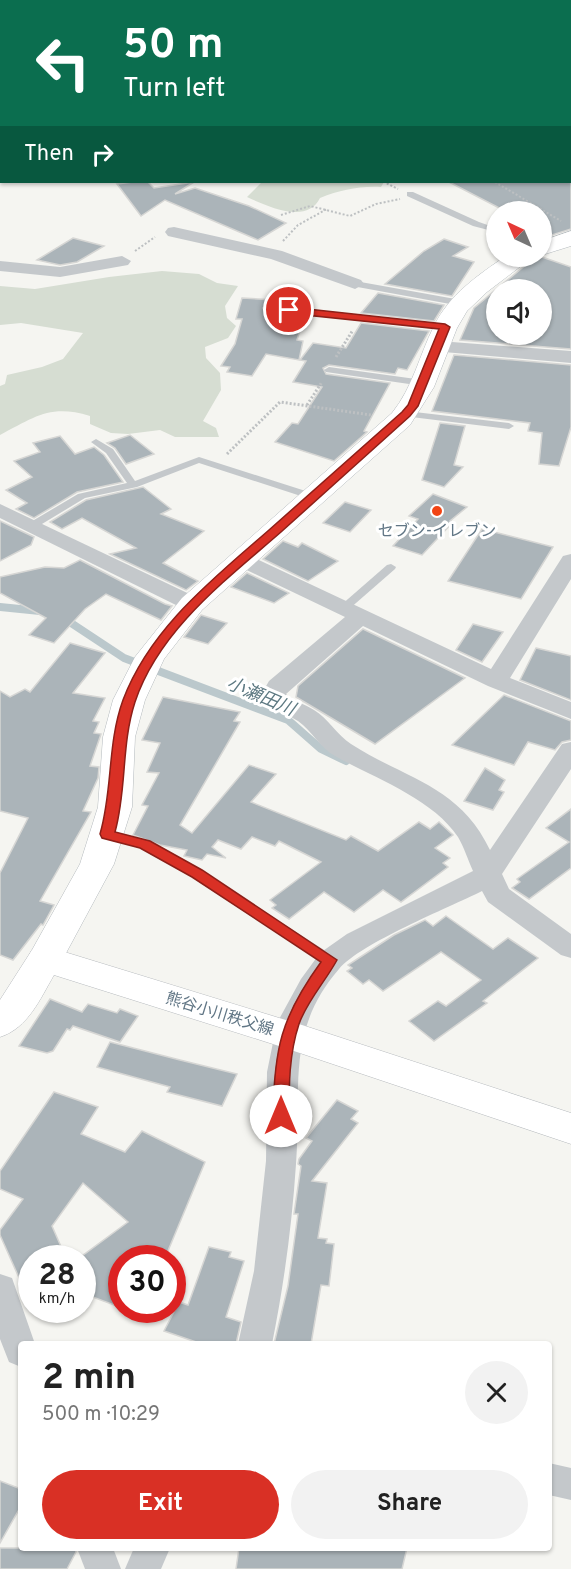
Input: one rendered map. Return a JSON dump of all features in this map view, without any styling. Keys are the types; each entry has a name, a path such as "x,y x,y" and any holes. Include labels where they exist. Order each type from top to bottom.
{"street":[{"path":"552,240 567,230"},
{"path":"174,232 276,255 355,284"},
{"path":"0,266 60,272 122,261"},
{"path":"0,1023 16,1007 97,864 115,807 119,737 129,700 150,657 192,604 311,496 404,417 413,406 448,326 517,267"},
{"path":"448,326 571,357"},
{"path":"0,510 192,604"},
{"path":"242,559 496,681 571,711"},
{"path":"496,681 571,561"},
{"path":"352,612 278,687 273,696 279,702 307,716 341,749 410,784 451,813 469,833 498,895 567,939"},
{"path":"256,1341 270,1271 280,1161 282,1072 291,1023 311,986 330,960 357,941 475,883 489,873 571,750"},
{"name":"熊谷小川秩父線","path":"45,959 289,1035 571,1129"},
{"path":"0,1288 18,1343"},
{"path":"552,1480 571,1484"},
{"path":"96,1551 103,1569"},
{"path":"143,1569 151,1551"}],"lane":[{"path":"410,194 486,227"},
{"path":"355,284 448,326"},
{"path":"269,309 448,326"},
{"path":"329,370 423,382"},
{"path":"404,417 509,426"},
{"path":"96,442 110,451 133,485"},
{"path":"33,525 82,496 133,485 199,460 311,496"},
{"path":"352,612 391,567"},
{"path":"107,834 145,844 189,869 330,960"}],"path":[{"path":"496,183 567,230"},
{"path":"281,215 310,206 328,208 350,216 376,204 391,202 410,194"},
{"path":"276,255 283,239 291,231 328,208"},
{"path":"122,261 152,238 174,232"},
{"path":"216,465 280,402 404,417"}],"shaded area":[{"path":"261,183 383,183 381,187 357,188 328,195 320,198 314,206 296,212 265,205 247,197"},
{"path":"162,271 199,274 217,283 238,286 225,306 227,318 236,326 228,338 205,347 206,358 220,373 221,390 203,421 216,428 219,437 175,437 160,430 128,434 111,433 90,424 90,416 64,411 43,414 0,435 0,386 5,384 7,375 42,367 63,359 83,333 21,323 0,325 0,286 35,289"}],"building":[{"path":"149,183 154,188 192,183 175,194 195,188 249,206 286,223 258,240 165,200 141,216 117,184"},
{"path":"451,183 571,183 571,229 552,235 552,201 486,201"},
{"path":"73,238 104,246 77,262 60,265 37,260"},
{"path":"444,239 468,247 453,256 474,262 452,296 385,284 424,251"},
{"path":"552,260 571,267 571,349 522,345 552,345 552,279 509,279 523,267 552,267"},
{"path":"378,293 444,305 434,321 361,313"},
{"path":"242,298 309,302 307,308 269,304 263,308 266,313 304,317 297,340 303,341 299,360 266,354 252,376 227,372 230,367 221,366 235,344 242,319 236,319"},
{"path":"486,298 486,342 460,340 474,308"},
{"path":"361,323 429,331 407,370 398,368 395,374 329,365 323,368 326,374 390,383 364,431 367,432 334,461 275,442 292,423 298,424 322,387 293,382 306,361 300,360 313,343 346,348"},
{"path":"454,355 571,365 571,427 559,466 539,464 542,433 528,431 530,423 432,411"},
{"path":"440,423 465,426 454,465 463,467 444,487 422,480"},
{"path":"130,435 154,454 126,464 115,448 107,443"},
{"path":"60,436 75,454 94,447 104,455 123,482 77,492 34,518 16,509 27,503 6,490 32,477 14,461 40,452 33,443"},
{"path":"143,487 171,509 161,514 204,531 163,563 198,581 186,590 110,554 136,548 82,518 62,529 50,522 86,500"},
{"path":"433,494 467,507 450,521 453,522 422,555 393,546 418,519 409,516"},
{"path":"345,502 371,510 350,532 323,523"},
{"path":"0,521 34,537 31,545 0,561"},
{"path":"482,529 553,547 521,599 448,581"},
{"path":"283,541 298,547 302,543 338,561 308,581 263,559"},
{"path":"80,560 172,606 161,620 106,594 85,609 54,643 29,635 46,618 0,593 0,577 45,567 64,568"},
{"path":"247,573 289,593 274,603 231,587"},
{"path":"201,615 227,623 208,644 184,637"},
{"path":"473,624 503,632 482,662 456,650"},
{"path":"363,629 465,678 375,744 296,697 298,686"},
{"path":"70,643 105,653 73,693 105,698 93,721 99,722 94,733 101,734 90,766 99,767 98,778 83,811 91,812 40,901 54,905 43,925 41,924 13,960 0,955 0,873 28,818 0,811 0,691 10,697 25,689 30,692"},
{"path":"536,648 571,656 571,700 520,680"},
{"path":"504,695 571,721 571,740 562,742 555,750 528,742 514,765 452,745"},
{"path":"163,697 240,712 234,721 240,722 180,825 192,833 249,765 276,774 251,802 346,840 351,836 378,851 419,822 430,829 439,822 453,835 435,848 450,858 443,863 448,867 401,902 383,890 354,912 324,892 289,919 272,908 276,905 270,900 321,862 279,841 275,846 252,837 241,849 218,840 212,847 226,858 207,854 202,860 184,856 187,850 160,845 133,835 148,806 142,805 159,773 147,772 160,743 142,740"},
{"path":"485,768 505,780 499,790 504,792 493,810 464,801"},
{"path":"571,809 571,868 529,899 512,888 520,882 517,879 569,842 546,828"},
{"path":"446,916 493,949 508,938 538,958 483,1001 487,1003 434,1041 409,1021 438,1001 446,1006 481,980 441,952 383,991 369,980 363,984 347,971 352,968 348,965 394,935 425,920 433,926"},
{"path":"50,999 82,1012 88,1004 117,1013 120,1009 138,1016 120,1042 73,1026 70,1030 67,1029 53,1051 47,1053 19,1046"},
{"path":"110,1042 237,1074 222,1106 167,1092 170,1087 97,1067"},
{"path":"54,1092 98,1107 81,1134 125,1152 142,1131 205,1162 170,1245 108,1245 108,1303 96,1298 96,1246 128,1222 83,1183 52,1226 60,1245 18,1245 18,1276 0,1235 0,1230 23,1199 0,1189 0,1171"},
{"path":"337,1100 358,1111 351,1119 358,1123 312,1181 327,1183 318,1238 327,1239 326,1243 334,1244 329,1286 321,1285 312,1341 275,1341 288,1286 298,1214 294,1214 301,1166 298,1164 312,1141 306,1138"},
{"path":"209,1247 231,1252 229,1257 244,1261 226,1317 241,1322 237,1341 193,1341 164,1331 168,1323 186,1323 186,1304 188,1305"},
{"path":"0,1481 18,1488 18,1511 0,1543"},
{"path":"0,1548 18,1548 18,1551 76,1552 67,1569 0,1569"},
{"path":"239,1551 406,1551 402,1569 236,1569"}],"waterway":[{"name":"小瀬田川","path":"0,607 40,611"},
{"name":"小瀬田川","path":"65,619 124,658 288,720 321,749 346,761"}],"place":[{"name":"セブン-イレブン","path":"437,511"}],"route":[{"path":"281,1116 282,1072 291,1023 311,986 330,960 197,874 145,844 107,834 115,807 119,737 129,700 150,657 192,604 406,414 413,406 439,347 445,327 289,310"}]}
